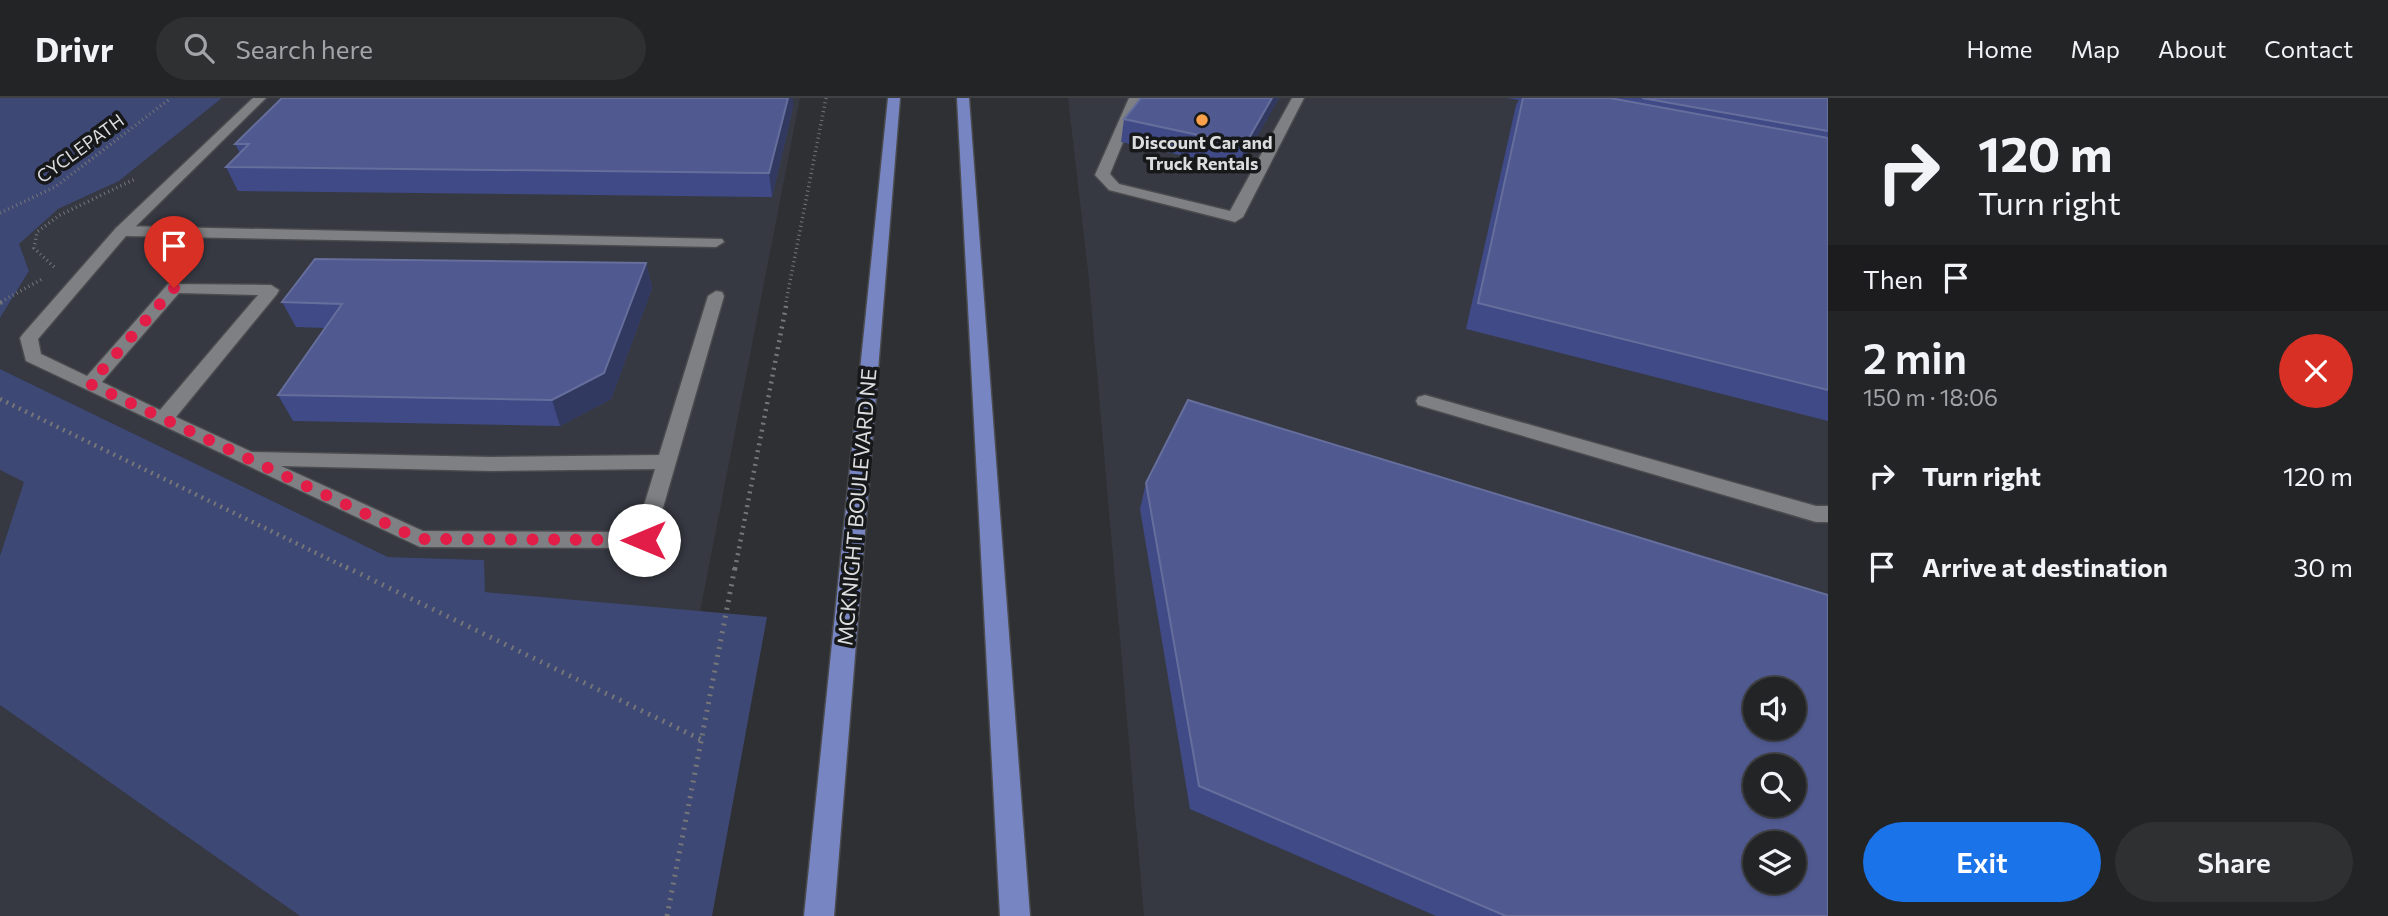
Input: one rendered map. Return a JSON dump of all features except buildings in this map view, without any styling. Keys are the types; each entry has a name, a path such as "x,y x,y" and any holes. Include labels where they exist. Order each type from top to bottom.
{"main road":[{"name":"MCKNIGHT BOULEVARD NE","path":"819,916 894,98"},
{"path":"963,98 1015,916"}],"street":[{"path":"260,98 122,231 29,338 32,357 419,539 644,540 716,296"},
{"path":"1135,98 1102,175 1114,187 1235,217 1298,98"},
{"path":"122,231 716,242"},
{"path":"90,384 174,288 271,290 163,419"},
{"path":"1424,401 1816,514 1828,514"},
{"path":"248,458 491,464 667,462"}],"path":[{"name":"CYCLEPATH","path":"0,213 55,187 171,98"},
{"path":"667,916 825,98"},
{"path":"57,270 34,248 37,232 60,215 138,177"},
{"path":"0,399 702,740"}],"shaded area":[{"path":"0,98 222,98 119,181 58,209 19,244 29,271 0,318"},
{"path":"222,98 800,98 700,612 485,592 483,560 388,557 0,369 0,318 29,271 18,244 58,209 119,181"},
{"path":"1068,98 1828,98 1828,916 1144,916 1089,280"},
{"path":"0,369 388,557 484,560 485,592 767,617 712,916 300,916 0,705 0,556 24,482 0,470"},
{"path":"0,470 25,482 0,556"},
{"path":"0,705 300,916 0,916"}],"place":[{"name":"Discount Car and Truck Rentals","path":"1202,120"}],"route":[{"path":"174,288 90,384 419,539 644,540"}]}
